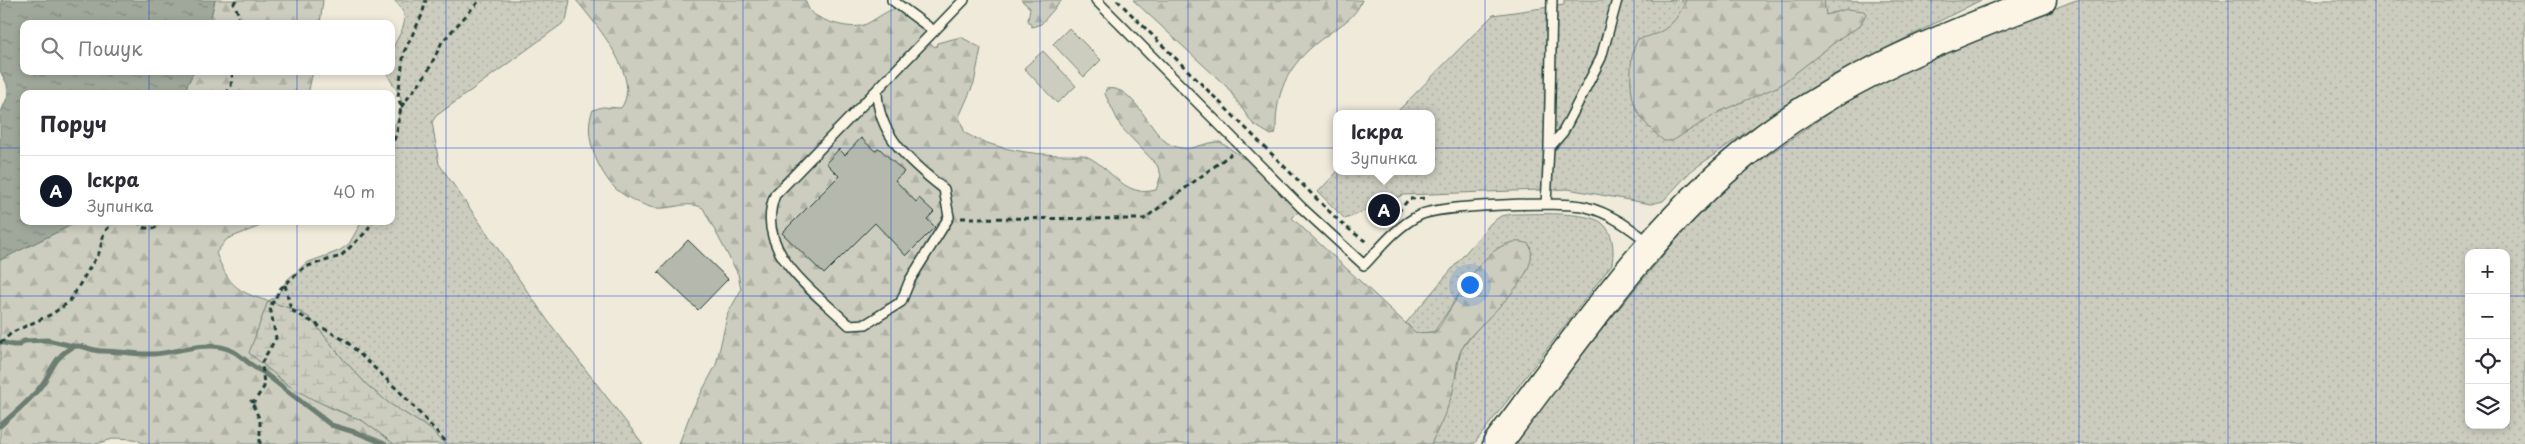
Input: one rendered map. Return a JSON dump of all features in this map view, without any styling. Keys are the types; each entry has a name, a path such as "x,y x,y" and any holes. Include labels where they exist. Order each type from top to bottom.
{"main road":[{"path":"1497,444 1602,308 1653,246 1728,167 1792,119 1868,73 1918,49 2042,0"}],"lane":[{"path":"892,0 934,31"},
{"path":"877,90 877,103 889,136 916,167 944,189 949,217 910,280 901,302 866,324 849,325 797,276 782,258 771,236 769,210 776,195 877,90 964,0"},
{"path":"1096,0 1241,146 1364,265 1404,223 1422,213 1446,209 1546,204 1586,207 1621,221 1653,246"},
{"path":"1546,204 1552,0"},
{"path":"1549,148 1563,132 1601,58 1618,0"}],"path":[{"path":"236,0 234,3 238,20"},
{"path":"401,108 398,96 404,52 422,15 426,0"},
{"path":"395,133 401,108 427,73 442,42 480,0"},
{"path":"1117,0 1342,224 1369,244 1375,238"},
{"path":"228,90 232,75"},
{"path":"949,217 1144,219 1241,146"},
{"path":"1392,218 1409,199 1429,198"},
{"path":"0,343 13,332 52,314 69,302 100,251 104,232 110,225"},
{"path":"142,225 145,228 155,228 157,225"},
{"path":"260,444 260,420 251,401 254,402 264,387 262,362 276,338 270,307 284,285 305,267 341,256 368,231 370,225"},
{"path":"284,285 291,310 346,341 401,393 448,444"}],"green space":[{"path":"215,0 323,0 320,20 210,20"},
{"path":"394,0 570,0 566,21 436,116 432,122 439,164 548,321 643,444 445,444 430,429 390,404 368,386 310,318 300,312 268,301 276,297 287,280 306,263 339,251 349,244 360,225 395,225 395,124 402,105 399,93 388,75 395,75 395,44 404,20 404,14"},
{"path":"576,0 805,0 812,13 830,22 845,26 864,25 888,11 908,7 919,13 930,44 936,47 937,43 961,37 981,48 974,83 959,117 965,133 992,145 1022,152 1083,155 1092,159 1134,190 1156,190 1161,175 1157,165 1121,127 1105,94 1106,89 1116,89 1134,101 1156,131 1171,145 1190,148 1220,142 1253,164 1299,211 1292,218 1416,333 1434,332 1438,329 1475,271 1487,257 1500,247 1514,242 1529,244 1531,256 1528,269 1509,296 1473,333 1462,348 1451,398 1431,444 679,444 691,412 716,365 728,313 741,290 738,274 703,208 690,205 664,208 650,207 632,200 620,192 609,182 603,173 591,141 590,120 593,110 602,107 621,108 626,96 626,82 614,51"},
{"path":"1021,0 1062,0 1041,24 1032,27 1028,20 1030,8"},
{"path":"1133,0 1362,0 1352,16 1315,44 1295,65 1282,88 1276,115 1276,130 1275,134 1271,135 1253,124 1227,87"},
{"path":"1564,0 1981,0 1833,75 1792,100 1691,171 1663,201 1651,204 1568,189 1403,195 1345,219 1318,192 1334,175 1435,175 1435,110 1399,110 1493,15 1564,5"},
{"path":"1686,0 1824,0 1826,15 1847,9 1864,11 1866,14 1859,27 1843,36 1779,86 1721,111 1672,141 1664,141 1648,125 1637,110 1632,92 1632,57 1638,39 1655,34 1668,27 1678,16"},
{"path":"2076,0 2525,0 2525,444 1507,444 1694,218 1734,179 1843,103 1937,55"},
{"path":"1069,28 1101,60 1084,77 1053,44"},
{"path":"1043,51 1076,86 1057,103 1024,68"},
{"path":"192,75 312,75 309,90 185,90"},
{"path":"1513,214 1559,214 1595,219 1606,227 1611,237 1613,248 1612,264 1474,444 1431,444 1453,389 1461,350 1476,330 1504,301 1528,270 1506,245 1498,248 1456,299 1434,332 1416,333 1406,323 1491,223 1501,216"},
{"path":"72,225 263,225 227,239 216,253 229,279 235,285 248,294 268,301 250,353 288,385 331,408 363,421 394,444 146,444 134,439 116,438 96,444 0,444 0,260"},
{"path":"268,301 300,312 310,318 368,386 390,404 430,429 445,444 394,444 363,421 314,400 288,385 249,353"}],"water":[{"path":"1,0 215,0 210,20 20,20 20,75 192,75 185,90 20,90 20,225 72,225 0,260 0,114 8,96 7,84 0,71"}],"building":[{"path":"861,138 875,151 879,148 904,172 895,180 916,202 919,198 934,212 927,219 935,227 906,256 875,223 824,274 782,233 839,176 826,163 839,149 845,155"},
{"path":"688,240 728,279 698,310 658,272"}],"waterway":[{"path":"0,342 19,345 24,341 47,340 73,346"},
{"path":"0,426 36,392 60,356 75,346 99,351 147,354 213,346 238,354 331,425 385,444"}],"place":[{"name":"Іскра","path":"1384,210"}]}
